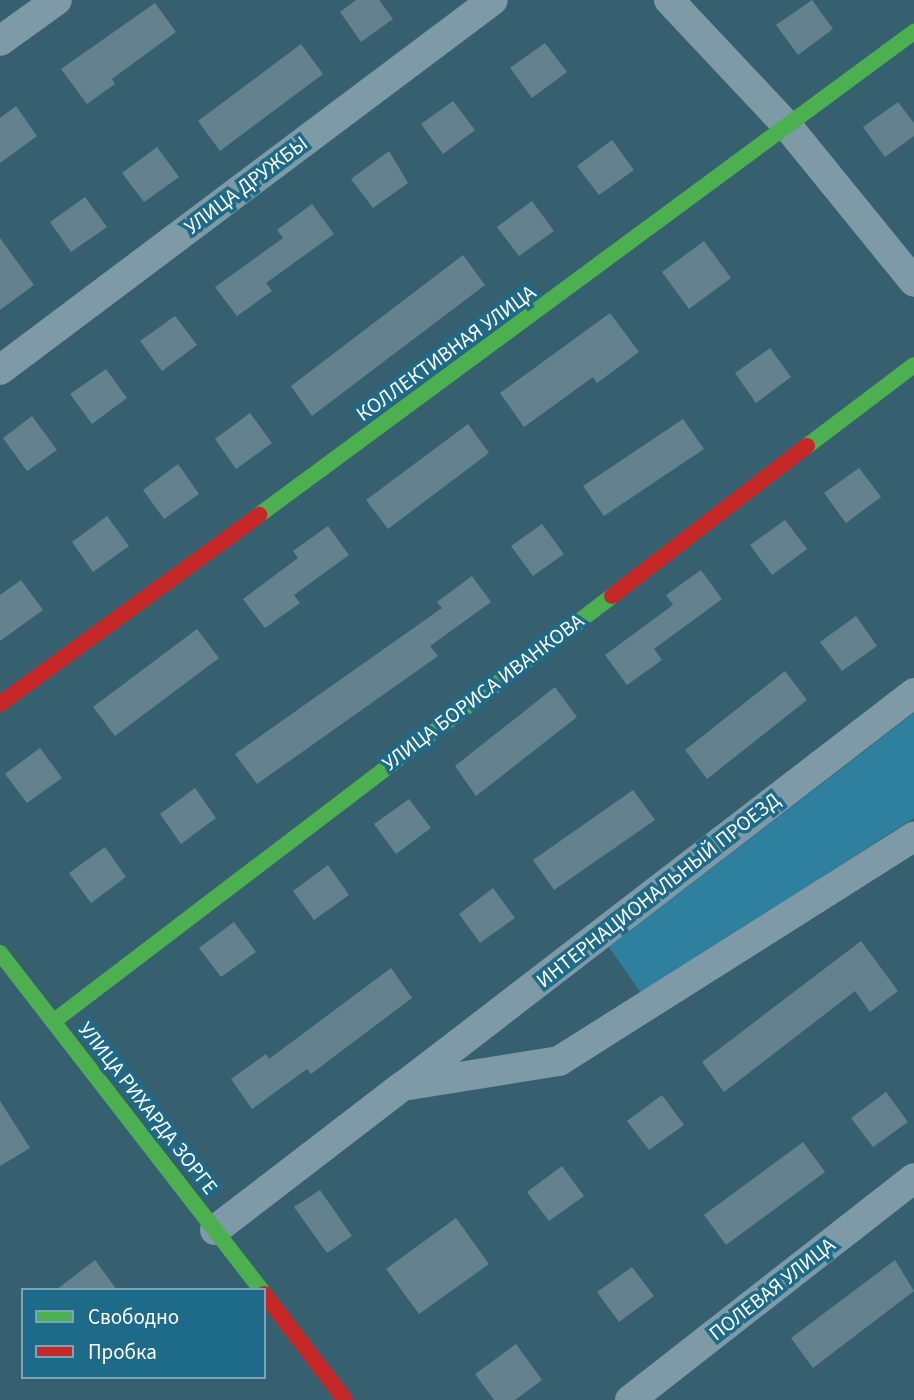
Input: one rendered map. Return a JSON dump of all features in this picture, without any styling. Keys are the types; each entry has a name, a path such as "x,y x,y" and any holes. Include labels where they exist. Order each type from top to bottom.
{"street":[{"path":"0,41 57,0"},
{"name":"УЛИЦА ДРУЖБЫ","path":"0,370 493,0"},
{"path":"669,0 789,128 914,282"},
{"name":"КОЛЛЕКТИВНАЯ УЛИЦА","path":"0,704 789,128 914,32"},
{"name":"УЛИЦА БОРИСА ИВАНКОВА","path":"54,1021 914,365"},
{"name":"ИНТЕРНАЦИОНАЛЬНЫЙ ПРОЕЗД","path":"215,1230 914,693"},
{"name":"ИНТЕРНАЦИОНАЛЬНЫЙ ПРОЕЗД","path":"403,1086 559,1061 914,837"},
{"name":"УЛИЦА РИХАРДА ЗОРГЕ","path":"4,964 54,1021 259,1288"},
{"name":"ПОЛЕВАЯ УЛИЦА","path":"630,1400 914,1178"},
{"path":"266,1297 345,1400"}],"shaded area":[{"path":"914,713 914,818 641,993 609,947"}],"building":[{"path":"356,0 379,0 393,19 361,42 340,12"},
{"path":"812,0 833,29 798,55 776,25"},
{"path":"155,3 176,32 112,79 115,84 87,104 61,69"},
{"path":"545,43 567,72 532,98 510,68"},
{"path":"301,44 323,74 220,151 198,121"},
{"path":"453,101 475,130 443,154 421,124"},
{"path":"898,102 914,123 914,136 885,157 863,127"},
{"path":"16,106 37,136 0,163 0,118"},
{"path":"612,140 634,170 599,195 577,166"},
{"path":"157,147 179,177 144,202 122,173"},
{"path":"389,151 408,183 373,208 351,179"},
{"path":"85,197 107,227 71,252 50,222"},
{"path":"532,201 554,231 519,256 497,227"},
{"path":"312,204 334,234 266,283 272,291 237,316 215,287 283,238 277,230"},
{"path":"0,238 34,285 0,310"},
{"path":"704,241 731,278 689,309 662,272"},
{"path":"463,255 485,285 312,416 291,386"},
{"path":"610,313 639,352 597,383 593,377 524,427 500,393"},
{"path":"175,316 197,345 162,371 140,341"},
{"path":"770,348 791,377 756,403 735,373"},
{"path":"106,369 127,398 92,424 70,394"},
{"path":"250,413 272,443 236,469 215,439"},
{"path":"32,416 57,450 27,471 3,438"},
{"path":"683,419 704,449 604,516 583,486"},
{"path":"468,424 489,453 388,529 366,500"},
{"path":"178,464 199,494 164,519 143,490"},
{"path":"859,468 881,497 846,523 824,493"},
{"path":"107,516 129,546 93,572 72,542"},
{"path":"785,520 807,549 772,575 750,545"},
{"path":"542,524 564,554 533,576 511,546"},
{"path":"328,526 349,555 294,595 300,603 265,628 243,599 298,558 293,551"},
{"path":"701,570 722,599 654,649 662,660 627,685 605,655 673,605 666,595"},
{"path":"472,576 491,602 430,646 438,656 257,784 235,754 442,608 437,602"},
{"path":"21,580 43,610 0,641 0,595"},
{"path":"856,616 877,646 842,671 820,642"},
{"path":"197,629 219,658 115,736 93,707"},
{"path":"785,671 807,700 707,779 685,750"},
{"path":"555,687 577,717 476,796 455,766"},
{"path":"40,748 62,778 27,803 5,774"},
{"path":"195,788 216,818 181,844 160,814"},
{"path":"633,790 655,820 554,890 533,860"},
{"path":"409,799 431,828 396,854 374,824"},
{"path":"105,847 126,877 91,903 69,873"},
{"path":"328,865 349,895 314,920 293,891"},
{"path":"493,888 515,918 480,943 459,914"},
{"path":"234,922 256,952 221,977 199,948"},
{"path":"861,941 898,991 870,1012 855,991 724,1092 702,1062"},
{"path":"391,968 412,998 311,1074 307,1069 252,1109 231,1079 266,1054 269,1059"},
{"path":"886,1092 908,1122 873,1147 851,1118"},
{"path":"662,1095 684,1125 649,1150 627,1121"},
{"path":"0,1101 30,1148 0,1166"},
{"path":"803,1142 825,1172 726,1245 704,1215"},
{"path":"562,1166 584,1196 549,1221 527,1192"},
{"path":"320,1190 352,1236 327,1253 294,1207"},
{"path":"456,1218 489,1264 419,1314 386,1269"},
{"path":"95,1260 116,1288 59,1288"},
{"path":"895,1260 914,1291 813,1368 791,1338"},
{"path":"632,1267 654,1296 619,1322 597,1292"},
{"path":"516,1344 542,1380 515,1400 494,1400 475,1374"}],"traffic: fast":[{"path":"259,515 914,32"},
{"path":"807,446 914,365"},
{"path":"54,1021 612,596"},
{"path":"0,953 259,1288"}],"traffic: jam":[{"path":"612,596 807,446"},
{"path":"0,704 259,515"},
{"path":"266,1297 345,1400"}]}
